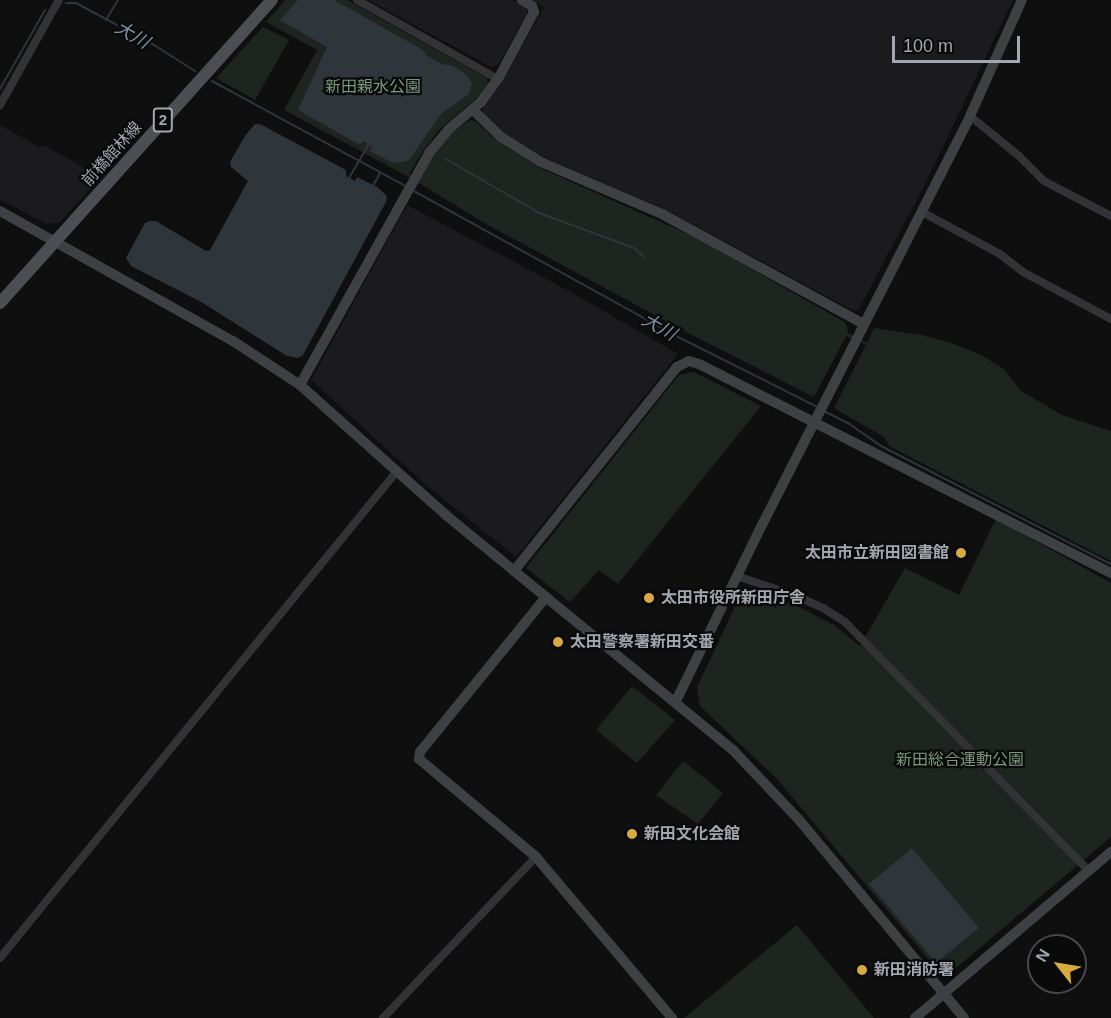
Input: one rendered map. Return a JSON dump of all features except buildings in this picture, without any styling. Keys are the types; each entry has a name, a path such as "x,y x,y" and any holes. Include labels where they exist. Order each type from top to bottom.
{"main road":[{"name":"前橋館林線","path":"0,303 273,0"}],"street":[{"path":"0,105 59,0"},
{"path":"357,0 498,79"},
{"path":"300,385 403,197 437,141 473,110 498,79 534,12 532,6 522,0"},
{"path":"676,701 970,116 1022,0"},
{"path":"473,110 501,137 541,162 673,220 864,324"},
{"path":"970,116 1057,190 1111,216"},
{"path":"0,211 233,341 300,385 514,571 676,701 769,786 964,1018"},
{"path":"922,212 1000,255 1023,272 1111,319"},
{"path":"514,571 677,367 689,362 699,364 816,419 1111,573"},
{"path":"0,958 397,471"},
{"path":"737,576 798,597 823,608 845,622 1089,871"},
{"path":"546,597 419,757 421,762 536,857 672,1018"},
{"path":"915,1018 1111,852"},
{"path":"383,1018 536,857"}],"shaded area":[{"path":"298,0 334,0 423,50 426,55 442,64 453,66 466,74 472,84 469,94 441,114 409,160 398,163 389,161 370,151 372,147 363,141 360,145 298,110 327,47 280,20"},
{"path":"368,0 513,0 526,7 527,14 498,65 491,67"},
{"path":"532,0 1013,0 923,188 859,309 854,311 664,209 541,156 512,139 482,115 483,107 501,84 544,7"},
{"path":"255,124 260,124 346,170 346,176 355,181 357,177 377,187 386,195 387,200 303,355 298,358 287,356 203,303 131,266 126,258 145,223 150,221 156,221 206,251 210,250 248,181 231,167 230,162"},
{"path":"0,125 39,147 45,146 101,177 60,222 46,224 0,199"},
{"path":"407,205 571,292 678,354 516,557 426,485 311,380"},
{"path":"912,848 979,928 936,963 869,884"}],"green space":[{"name":"新田親水公園","path":"285,0 347,0 487,78 488,84 479,96 439,130 423,151 409,174 418,180 438,148 455,130 470,120 475,121 495,139 540,168 701,240 846,323 848,333 867,343 874,328 922,335 952,343 983,356 1005,370 1021,391 1062,415 1111,431 1111,561 889,446 884,437 834,408 866,345 846,336 814,397 688,333 488,225 407,176 284,110 317,50 266,22"},
{"path":"263,27 289,40 255,100 216,78"},
{"path":"694,372 761,406 618,584 599,570 570,602 526,568 679,375"},
{"name":"新田総合運動公園","path":"996,519 1111,583 1111,837 950,973 940,973 777,779 700,706 697,687 744,588 799,607 834,625 860,646 905,568 959,595"},
{"path":"632,686 675,720 637,763 596,730"},
{"path":"683,761 723,793 698,824 656,795"},
{"path":"797,925 874,1018 684,1018"}],"waterway":[{"path":"106,20 118,0"},
{"name":"大川","path":"66,3 76,3 154,45 195,71"},
{"name":"大川","path":"0,89 45,10"},
{"name":"大川","path":"212,81 407,187"},
{"name":"大川","path":"349,178 370,142"},
{"path":"446,159 539,213 634,248 644,257"},
{"path":"373,186 380,173"},
{"name":"大川","path":"412,190 684,340 817,407"},
{"name":"大川","path":"824,411 848,423 881,446 1111,564"}],"place":[{"name":"太田市立新田図書館","path":"961,553"},
{"name":"太田市役所新田庁舎","path":"649,598"},
{"name":"太田警察署新田交番","path":"558,642"},
{"name":"新田文化会館","path":"632,834"},
{"name":"新田消防署","path":"862,970"}]}
